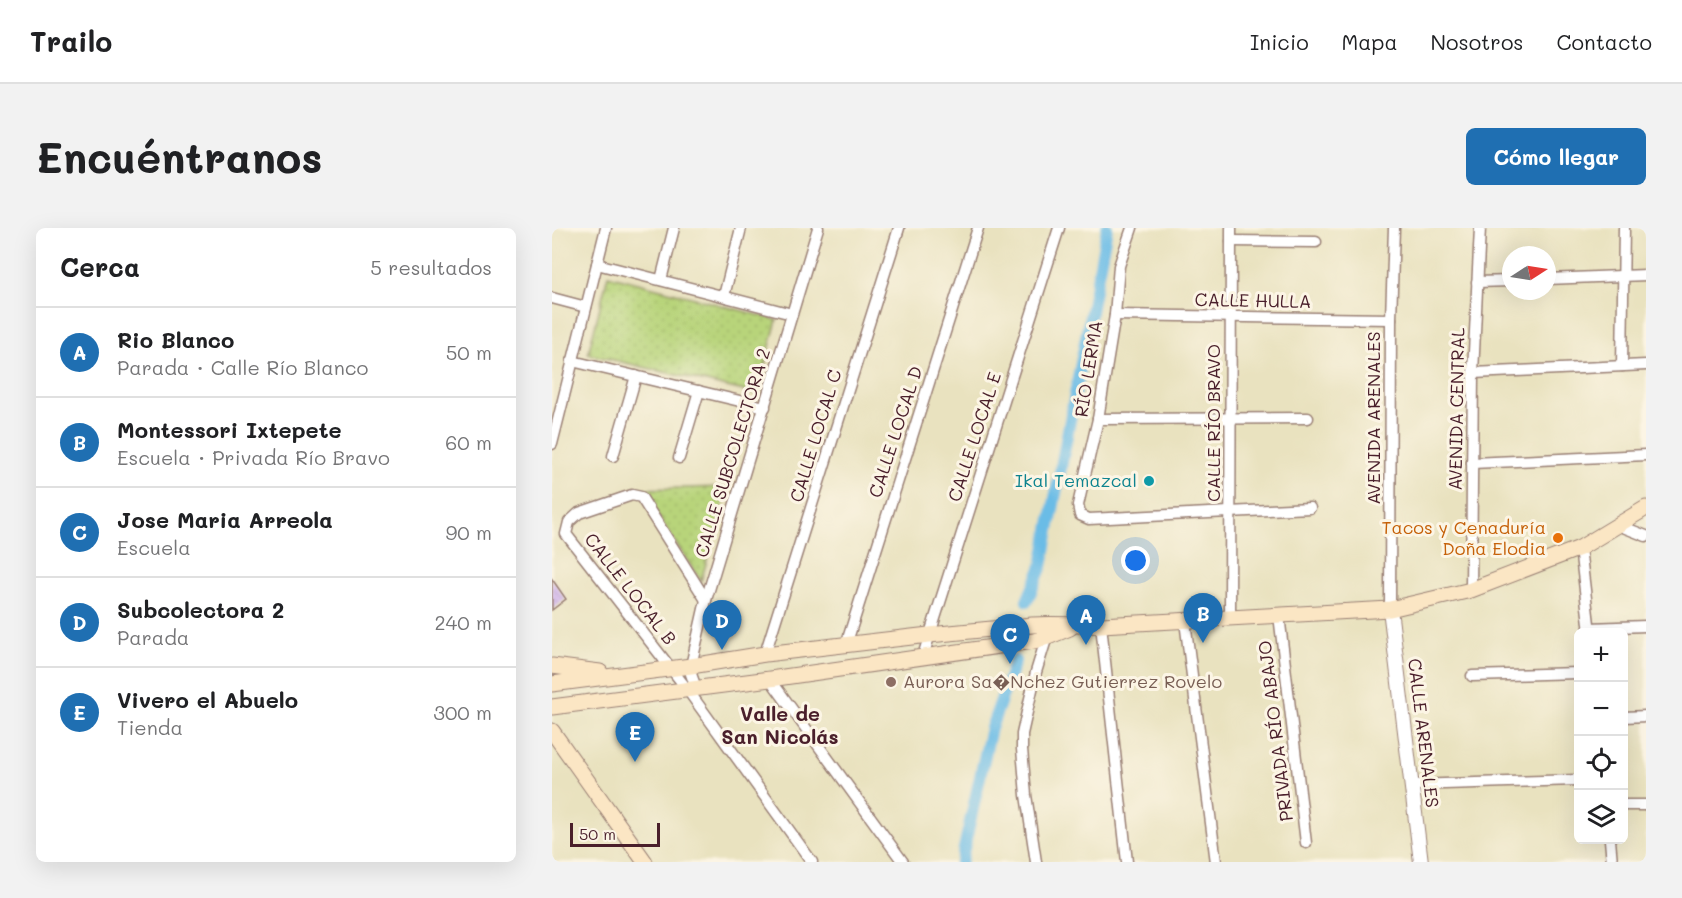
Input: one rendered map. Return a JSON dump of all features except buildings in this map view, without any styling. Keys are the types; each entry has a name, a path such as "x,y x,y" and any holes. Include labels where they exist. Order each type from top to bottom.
{"main road":[{"path":"552,707 770,679 923,656 1075,626 1390,609 1471,590 1580,548 1646,507"},
{"path":"552,684 765,654 929,635 1048,631"},
{"path":"552,666 624,675"},
{"path":"575,703 564,711 556,736 645,862"}],"street":[{"path":"552,444 606,228"},
{"path":"661,280 674,228"},
{"path":"724,296 741,228"},
{"name":"CALLE SUBCOLECTORA 2","path":"691,689 691,666 706,600 818,228"},
{"name":"CALLE LOCAL C","path":"765,654 899,228"},
{"name":"CALLE LOCAL D","path":"846,645 978,228"},
{"name":"CALLE LOCAL E","path":"923,656 1059,228"},
{"name":"RÍO LERMA","path":"1132,228 1119,266 1115,315 1098,419 1078,505 1080,515 1089,519 1230,511"},
{"name":"CALLE RÍO BRAVO","path":"1230,617 1231,228"},
{"name":"AVENIDA ARENALES","path":"1390,609 1391,320 1394,228"},
{"name":"AVENIDA CENTRAL","path":"1471,590 1473,373 1480,228"},
{"path":"1623,366 1624,228"},
{"path":"1231,241 1316,242"},
{"path":"597,264 792,314"},
{"path":"1556,279 1646,275"},
{"path":"1477,282 1502,281"},
{"path":"552,298 586,307"},
{"name":"CALLE HULLA","path":"1115,315 1391,320"},
{"path":"572,361 765,407"},
{"path":"1473,373 1646,365"},
{"path":"613,456 636,376"},
{"path":"679,458 699,391"},
{"path":"1098,419 1308,418"},
{"path":"1472,463 1646,454"},
{"name":"CALLE LOCAL B","path":"706,600 641,497 632,495 579,513 569,522 566,534 670,668 691,689 812,862"},
{"path":"1230,511 1310,507"},
{"path":"1618,525 1646,536"},
{"path":"1580,548 1589,628"},
{"name":"CALLE ARENALES","path":"1390,609 1421,862"},
{"name":"PRIVADA RÍO ABAJO","path":"1279,615 1306,843"},
{"path":"1185,621 1216,862"},
{"path":"1101,625 1127,862"},
{"path":"1618,628 1646,626"},
{"path":"1036,862 1026,795 1023,734 1027,706 1048,631"},
{"path":"1472,676 1574,673"},
{"path":"770,679 903,862"},
{"path":"1628,717 1646,716"},
{"path":"1412,785 1574,780"},
{"path":"1628,806 1646,805"},
{"path":"1610,844 1612,862"}],"green space":[{"path":"608,275 777,320 757,394 588,354"},
{"path":"728,487 701,581 640,489"}],"waterway":[{"path":"1027,601 1042,566 1107,228"},
{"path":"961,862 991,728 1015,661"}],"place":[{"name":"Ikal Temazcal","path":"1149,481"},
{"name":"Tacos y Cenaduría Doña Elodia","path":"1558,538"},
{"name":"Montessori Ixtepete","path":"1203,643"},
{"name":"Rio Blanco","path":"1086,645"},
{"name":"Subcolectora 2","path":"722,650"},
{"name":"Jose Maria Arreola","path":"1010,664"},
{"name":"Aurora Sa�Nchez Gutierrez Rovelo","path":"891,682"},
{"name":"Vivero el Abuelo","path":"635,762"}],"district":[{"name":"Valle de San Nicolás","path":"780,726"}]}
